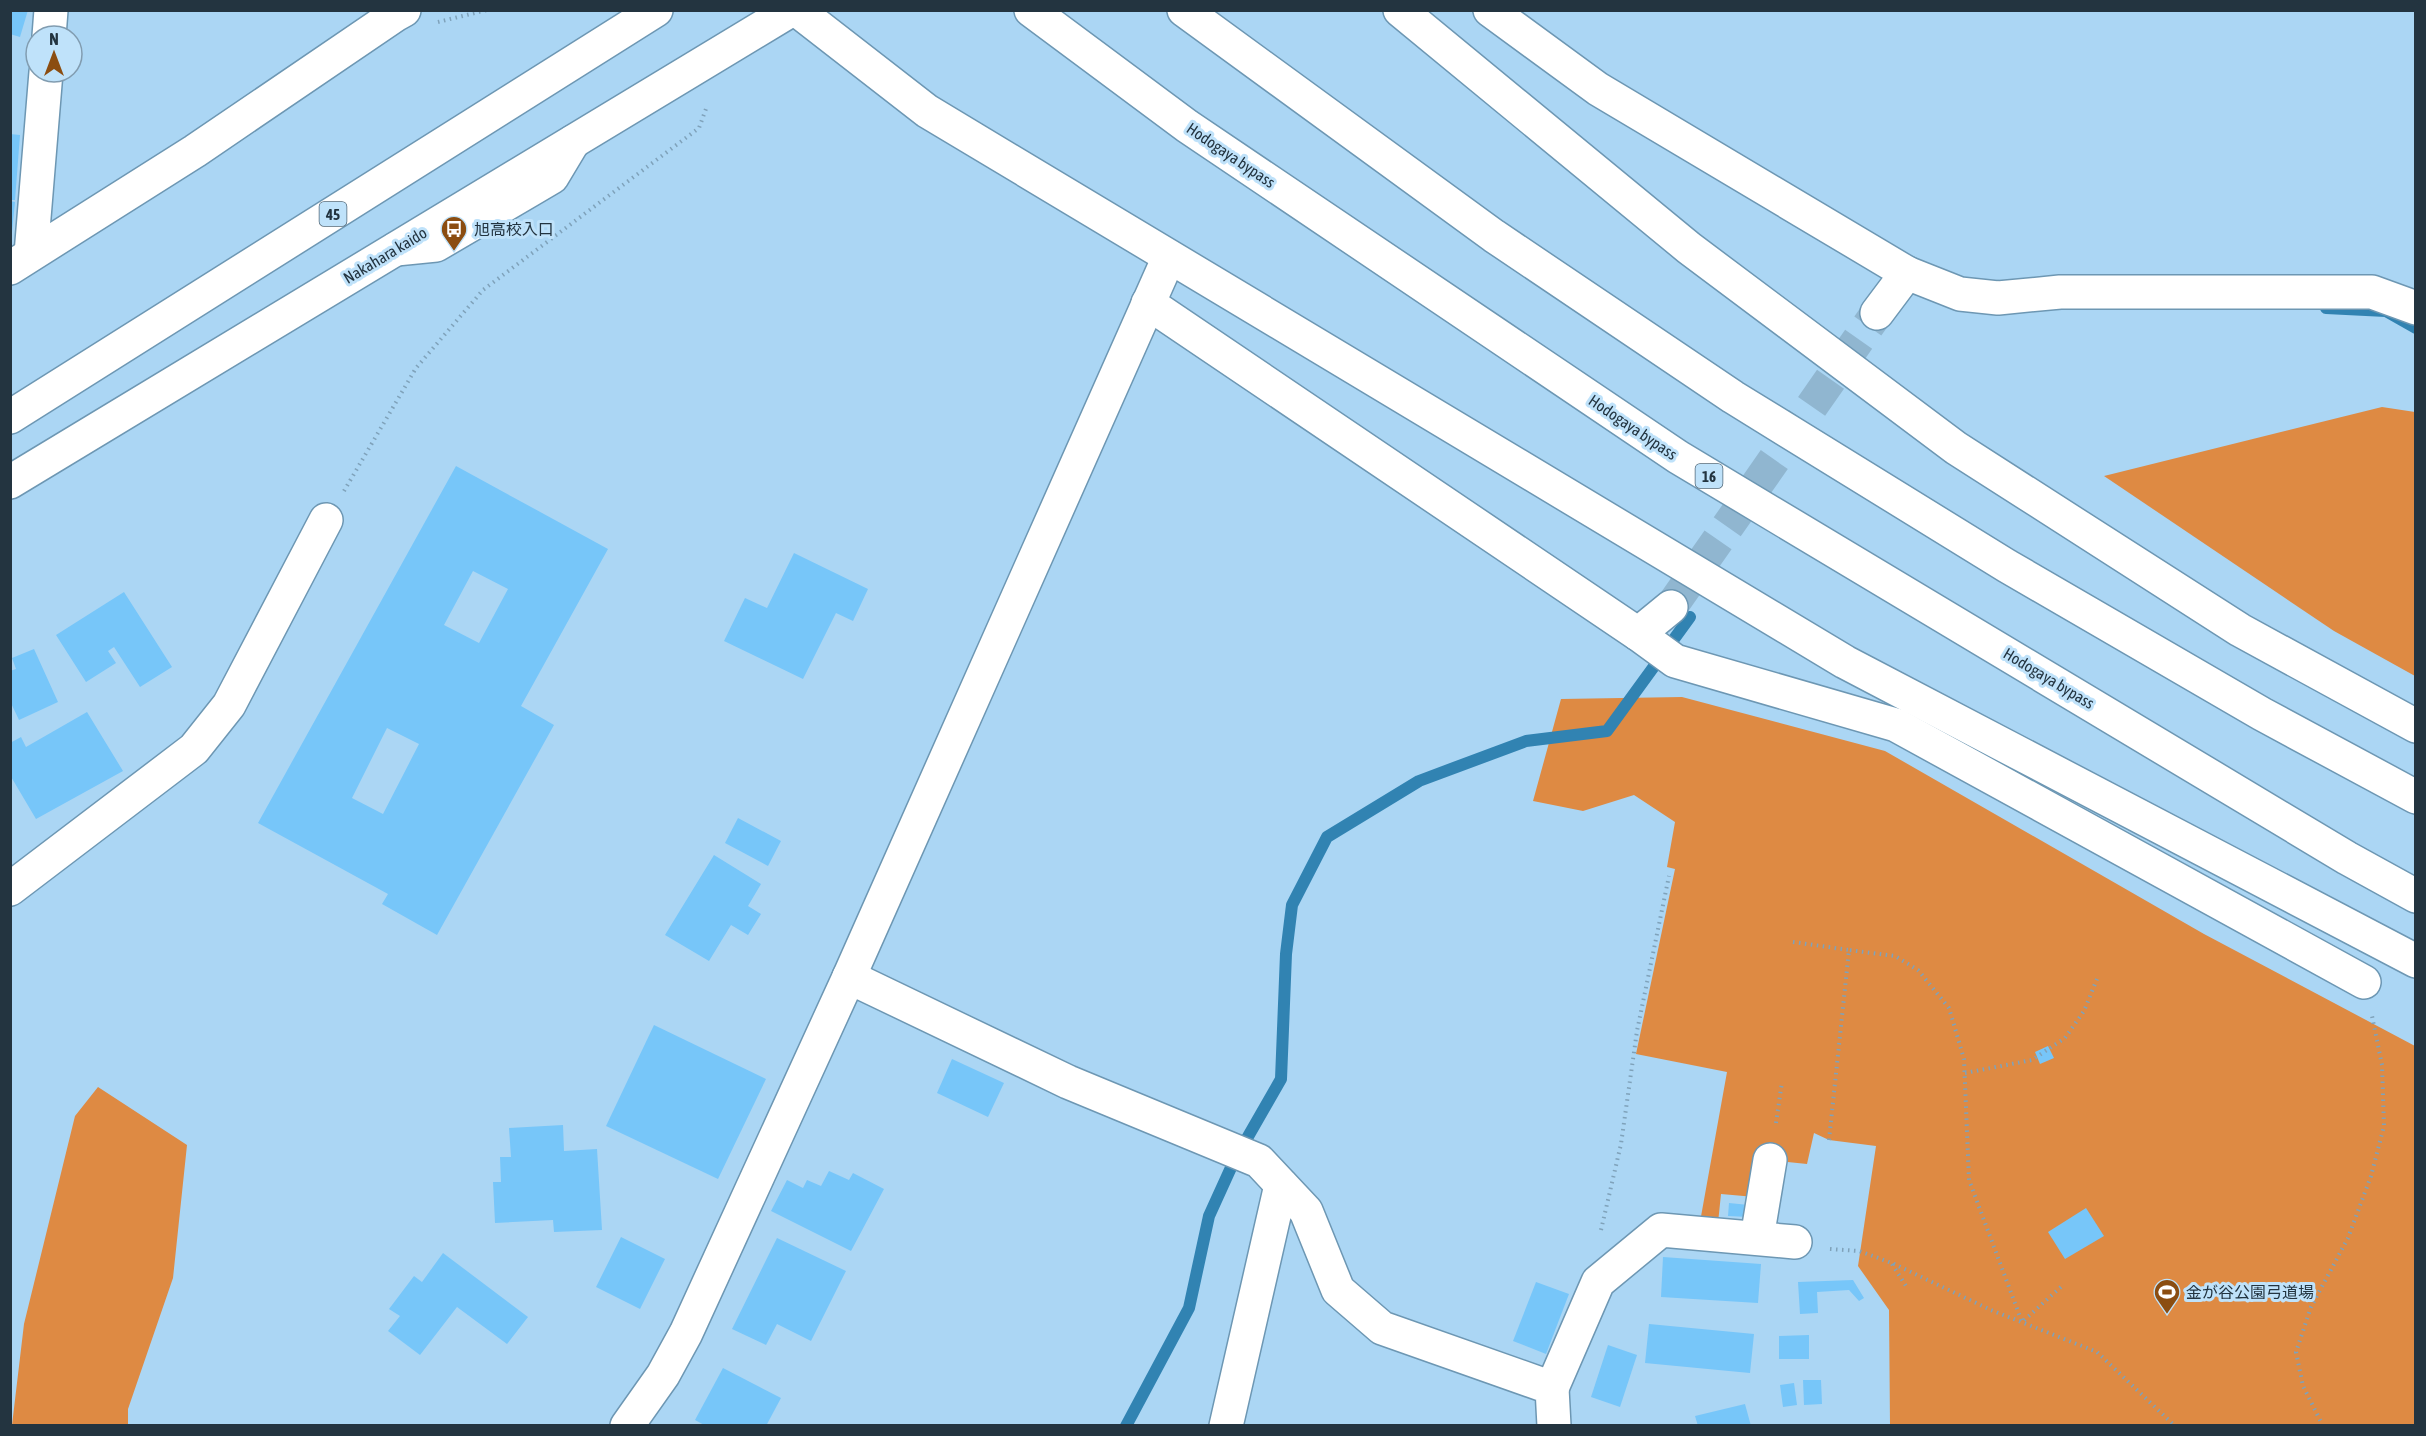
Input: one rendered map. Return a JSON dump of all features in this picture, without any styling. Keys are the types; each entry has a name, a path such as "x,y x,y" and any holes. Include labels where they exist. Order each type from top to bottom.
{"main road":[{"path":"21,261 195,151 404,10"},
{"name":"45","path":"10,417 656,10"},
{"name":"Nakahara kaido","path":"10,482 791,10"},
{"path":"797,10 927,111 1845,662 2415,961"},
{"name":"Hodogaya bypass","path":"1031,10 1187,126 1678,457 2347,858 2415,896"},
{"path":"1184,10 1494,236 1733,397 2007,566 2262,714 2415,797"},
{"path":"1400,10 1689,248 1956,448 2240,630 2415,726"},
{"path":"1490,10 1598,89 1907,273 1960,294 1998,298 2060,292 2372,292 2415,308"},
{"path":"21,261 44,84"},
{"path":"627,1425 663,1375 686,1333 849,977 1169,257"},
{"path":"1877,313 1907,273"},
{"path":"1148,303 1638,634 1674,661 1896,726 2364,982"},
{"path":"10,889 194,749 229,705 326,520"},
{"path":"1638,634 1671,607"},
{"path":"849,977 1068,1082 1259,1161 1306,1211 1338,1290 1382,1328 1552,1388"},
{"path":"1757,1238 1770,1160"},
{"path":"1226,1425 1281,1185"},
{"path":"1554,1425 1552,1388 1598,1282 1660,1230 1795,1242"}],"path":[{"path":"437,23 487,10"},
{"path":"326,520 416,368 483,290 699,128 728,48"},
{"path":"1598,1282 1592,1267 1621,1144 1637,1031 1669,876"},
{"path":"1793,942 1895,956 1918,970 1949,1008 1964,1059 1969,1180 2022,1322"},
{"path":"1829,1140 1849,950"},
{"path":"1965,1073 2032,1060 2065,1038 2084,1011 2097,979"},
{"path":"2323,1425 2303,1386 2296,1352 2311,1307 2348,1238 2371,1176 2384,1126 2382,1065 2364,982"},
{"path":"1859,1251 1892,1263 2022,1322 2097,1352 2175,1425"},
{"path":"1892,1263 1906,1286"},
{"path":"2022,1322 2061,1287"}],"shaded area":[{"path":"2382,407 2415,412 2415,676 2334,631 2104,476"},
{"path":"1682,697 1885,751 2204,934 2415,1046 2415,1425 1890,1425 1889,1310 1858,1266 1876,1146 1829,1140 1814,1133 1807,1164 1760,1159 1755,1197 1721,1194 1718,1223 1700,1222 1727,1072 1636,1054 1675,869 1667,867 1675,822 1634,795 1583,811 1533,801 1561,699"},
{"path":"98,1087 187,1145 173,1278 128,1409 128,1425 12,1425 24,1324 75,1116"}],"building":[{"path":"10,10 28,10 20,37 10,34"},
{"path":"10,134 20,135 15,200 10,200"},
{"path":"10,201 15,202 12,232 10,232"},
{"path":"456,466 608,549 521,706 554,725 437,935 382,904 388,894 258,823","holes":["473,571 508,589 479,643 444,625","387,728 419,744 383,814 352,798"]},
{"path":"794,553 868,589 853,621 836,613 803,679 724,641 745,598 767,608"},
{"path":"124,592 172,667 140,687 114,647 108,651 116,663 86,682 56,635"},
{"path":"34,649 58,702 19,720 10,701 10,671 16,669 12,658"},
{"path":"87,712 123,771 36,819 10,775 10,743 21,737 26,747"},
{"path":"738,818 781,841 768,866 725,843"},
{"path":"714,855 761,884 748,906 761,914 748,935 731,925 709,961 665,935"},
{"path":"654,1025 766,1079 718,1179 606,1126"},
{"path":"2048,1046 2054,1058 2040,1064 2035,1052"},
{"path":"952,1059 1004,1083 988,1117 937,1093"},
{"path":"563,1125 564,1151 597,1149 602,1230 554,1232 553,1220 495,1223 493,1182 501,1182 500,1157 511,1157 509,1128"},
{"path":"829,1171 849,1180 853,1173 884,1189 851,1251 771,1211 787,1180 803,1188 807,1180 821,1186"},
{"path":"1729,1203 1749,1205 1748,1217 1728,1216"},
{"path":"2086,1208 2104,1236 2065,1259 2048,1232"},
{"path":"621,1237 665,1259 640,1309 596,1287"},
{"path":"777,1238 846,1271 811,1341 777,1324 766,1345 732,1329"},
{"path":"443,1253 528,1317 507,1344 457,1307 420,1355 388,1331 400,1316 389,1309 414,1276 422,1282"},
{"path":"1663,1257 1761,1264 1758,1303 1661,1297"},
{"path":"1853,1280 1864,1298 1859,1301 1849,1290 1817,1292 1818,1313 1800,1314 1798,1282"},
{"path":"1536,1282 1569,1294 1546,1354 1513,1341"},
{"path":"1649,1324 1754,1334 1750,1373 1645,1363"},
{"path":"1809,1335 1809,1359 1779,1359 1779,1336"},
{"path":"1608,1345 1637,1355 1620,1407 1591,1397"},
{"path":"723,1368 781,1398 766,1426 706,1426 695,1420"},
{"path":"1803,1380 1821,1380 1822,1404 1804,1405"},
{"path":"1794,1383 1797,1405 1783,1407 1780,1385"},
{"path":"1745,1404 1751,1426 1698,1426 1695,1416"}],"waterway":[{"path":"2326,308 2386,311 2416,328"},
{"path":"1126,1426 1189,1308 1209,1216 1234,1161 1281,1079 1286,954 1292,905 1327,837 1419,781 1526,741 1607,731 1690,617"}],"tunnel":[{"path":"1671,607 1877,313"}],"place":[{"name":"旭高校入口","path":"454,252"},
{"name":"金が谷公園弓道場","path":"2167,1315"}]}
